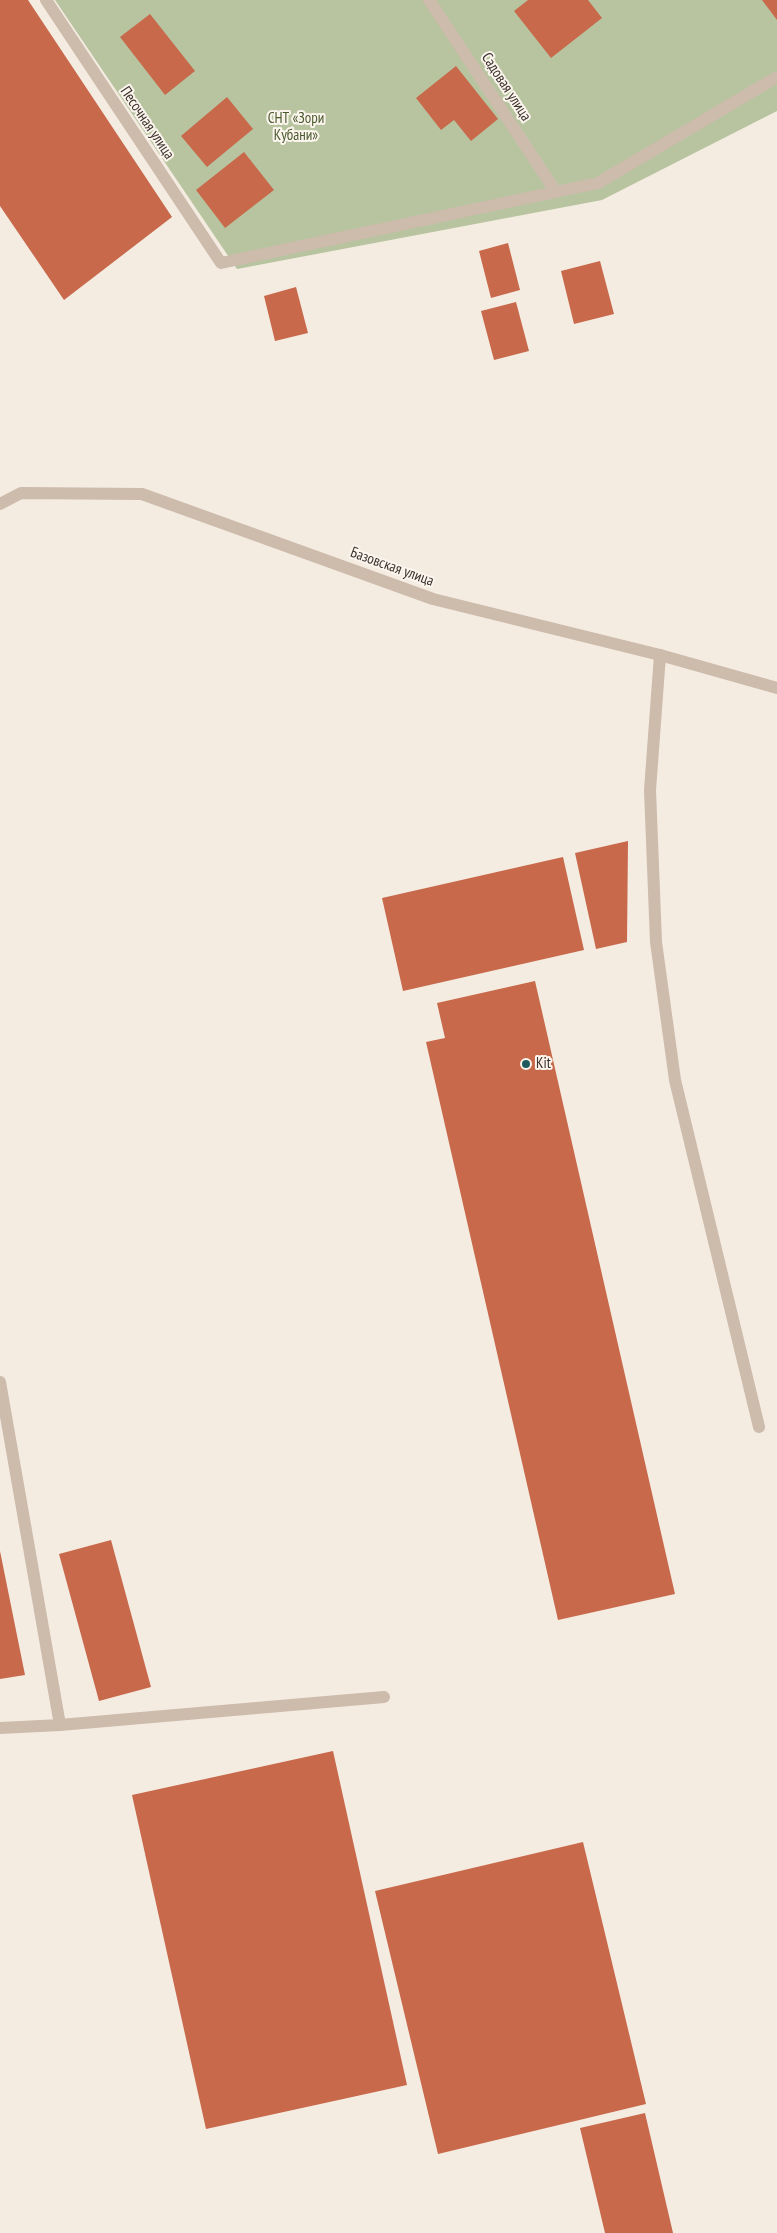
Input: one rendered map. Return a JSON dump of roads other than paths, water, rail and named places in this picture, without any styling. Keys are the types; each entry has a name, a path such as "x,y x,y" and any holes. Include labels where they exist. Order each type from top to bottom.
{"street":[{"name":"Песочная улица","path":"46,0 221,263 556,192"},
{"name":"Садовая улица","path":"429,0 556,192"},
{"path":"556,192 598,183 777,78"},
{"name":"Базовская улица","path":"0,504 21,493 142,494 433,599 660,655 777,688"},
{"path":"660,655 650,790 656,942 675,1080 759,1427"},
{"path":"0,1382 60,1725"},
{"path":"0,1728 60,1725 384,1697"}],"place":[{"name":"Kit","path":"526,1064"}],"park label":[{"name":"СНТ «Зори Кубани»","path":"296,128"}]}
